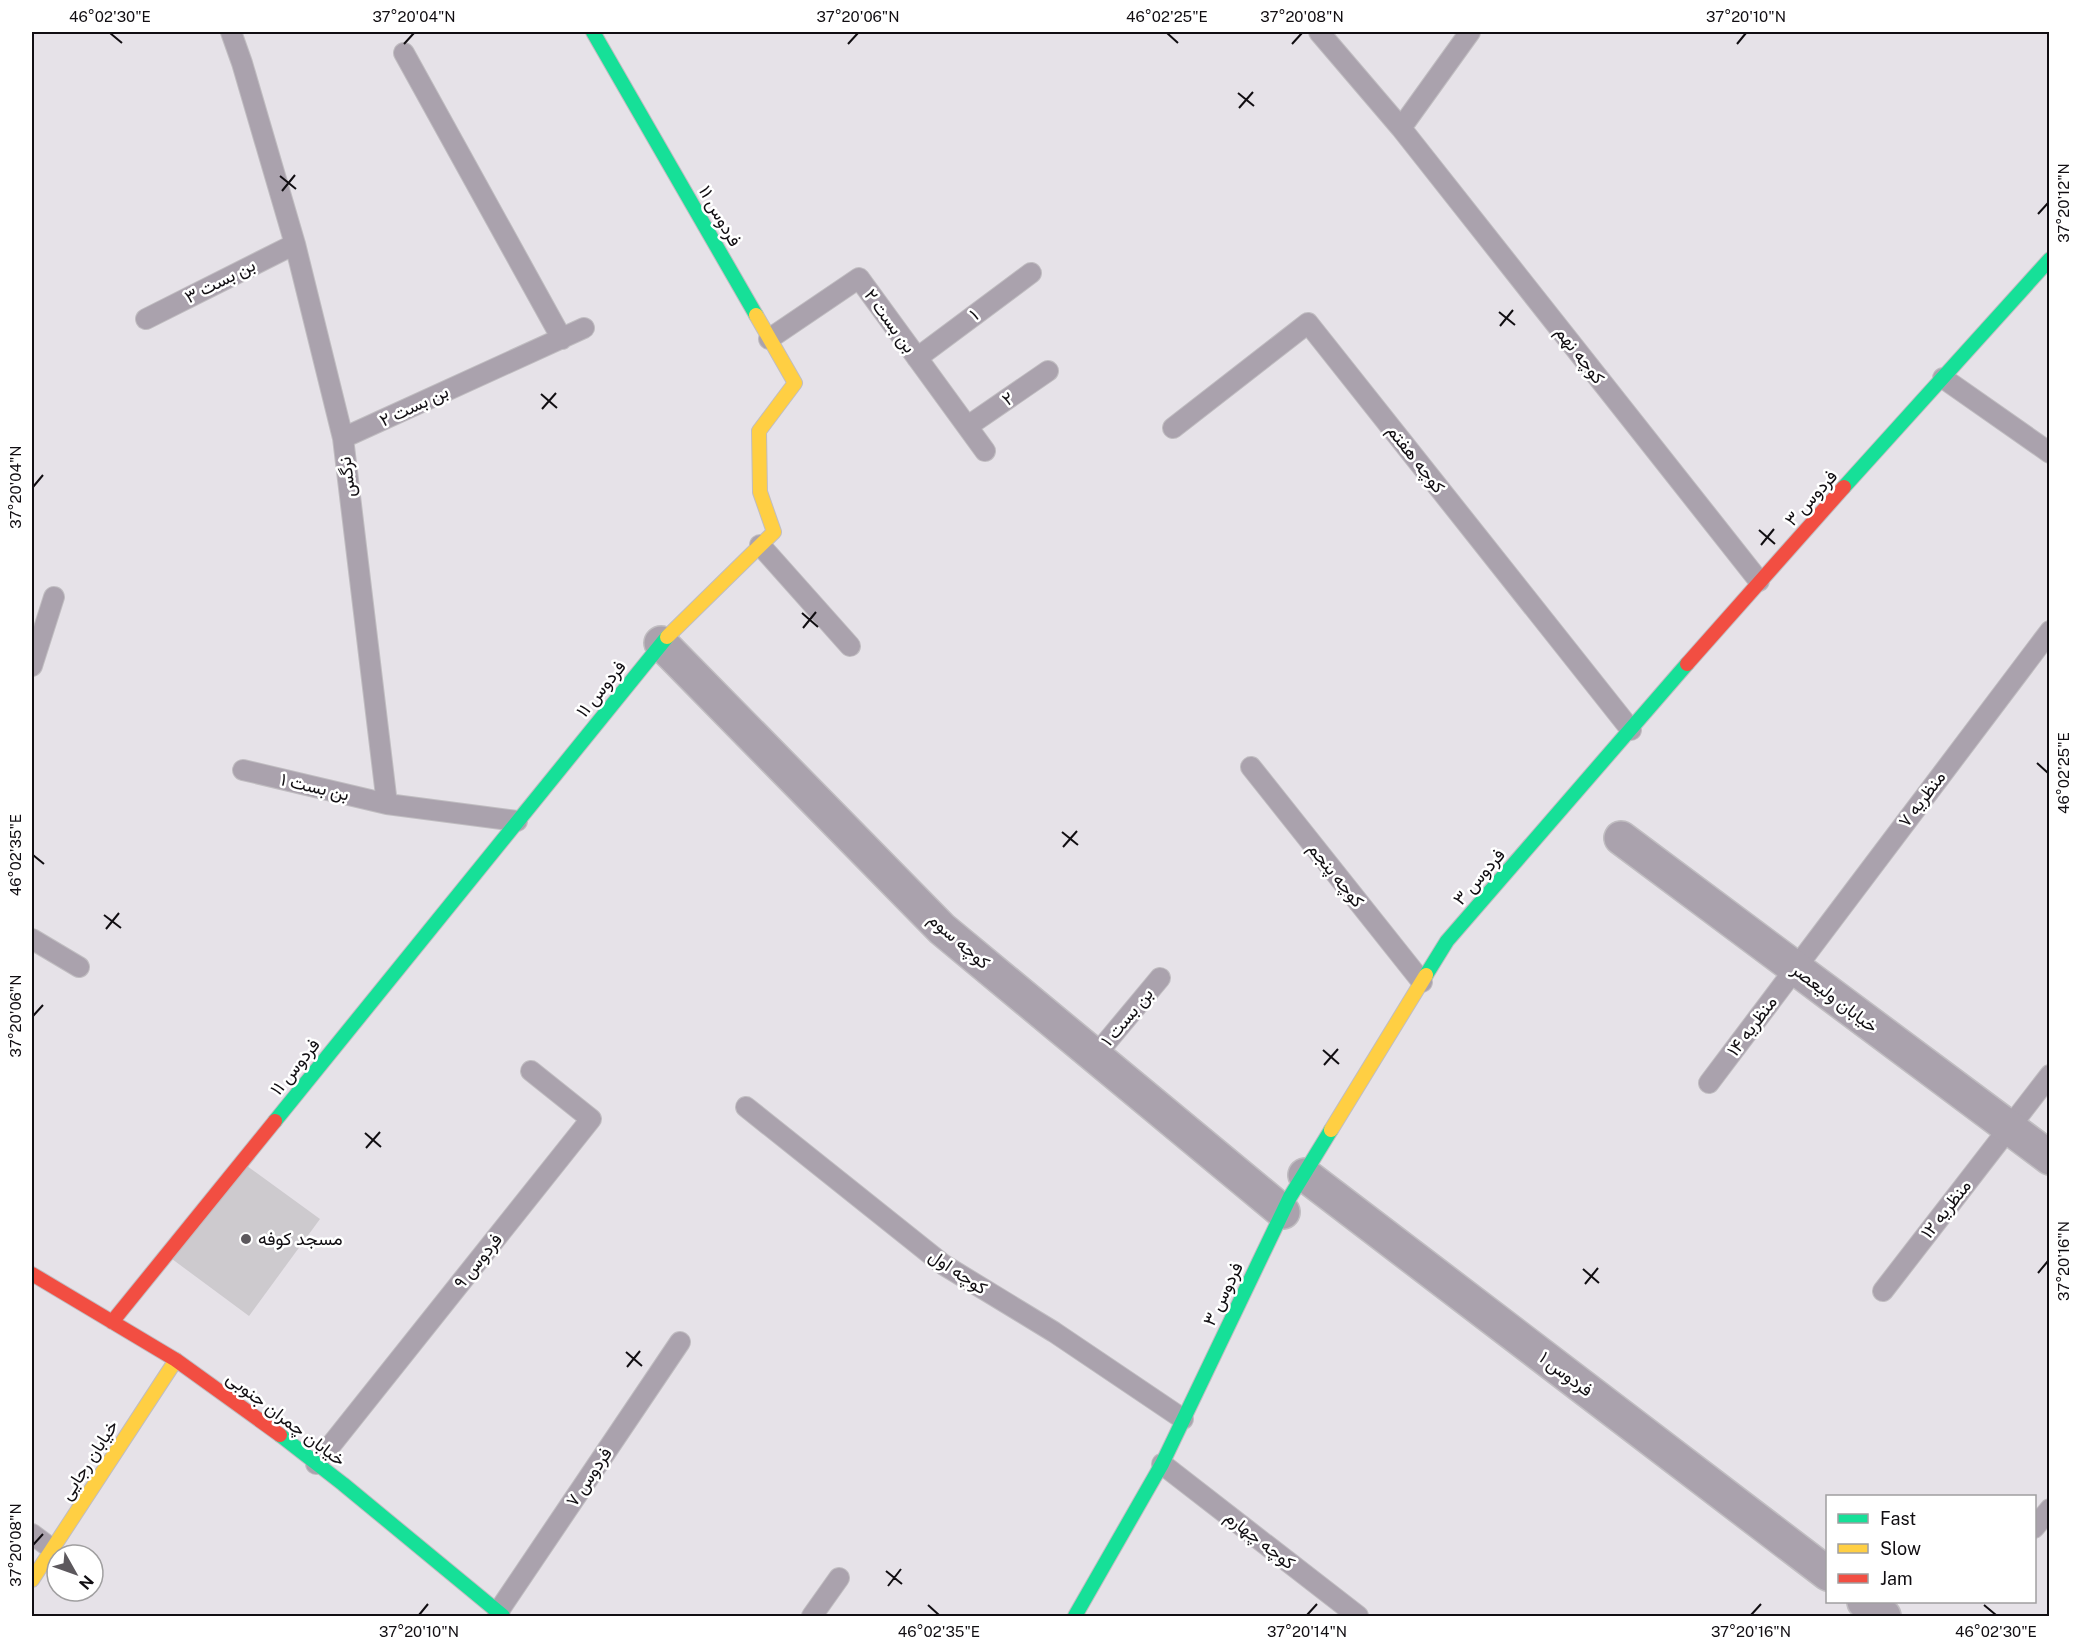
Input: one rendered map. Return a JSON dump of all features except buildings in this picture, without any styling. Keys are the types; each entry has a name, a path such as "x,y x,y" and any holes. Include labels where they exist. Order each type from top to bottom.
{"street":[{"name":"فردوس ۱۱","path":"111,1322 661,643 774,532 760,492 759,430 795,383 593,32"},
{"name":"فردوس ۳","path":"1075,1617 1162,1464 1290,1197 1447,941 1759,581 2049,259"},
{"name":"کوچه سوم","path":"661,643 942,929 1282,1212"},
{"name":"خیابان ولیعصر","path":"1621,838 2049,1158"},
{"name":"فردوس ۱","path":"1305,1175 1826,1573"},
{"name":"خیابان چمران جنوبی","path":"32,1274 176,1360 243,1407 501,1615"},
{"name":"خیابان رجایی","path":"56,1543 176,1360"},
{"name":"خیابان رجایی","path":"32,1580 45,1560"},
{"path":"1865,1603 1884,1617"}],"lane":[{"name":"نرگس","path":"231,32 295,244 343,438 387,804"},
{"name":"کوچه نهم","path":"1319,32 1401,128 1759,581"},
{"path":"1401,128 1470,32"},
{"path":"404,53 562,339"},
{"name":"بن بست ۳","path":"146,319 295,244"},
{"name":"۱","path":"917,358 1031,273"},
{"name":"بن بست ۲","path":"769,339 859,278 985,451"},
{"name":"کوچه هفتم","path":"1173,428 1308,323 1631,730"},
{"name":"بن بست ۲","path":"343,438 584,328"},
{"name":"۲","path":"968,426 1048,371"},
{"path":"1943,378 2049,453"},
{"path":"760,545 850,646"},
{"path":"32,666 54,597"},
{"name":"منظریه ۷","path":"1795,968 2049,631"},
{"name":"کوچه پنجم","path":"1251,767 1422,982"},
{"name":"بن بست ۱","path":"243,770 387,804"},
{"path":"387,804 517,821"},
{"path":"32,939 79,967"},
{"name":"منظریه ۱۴","path":"1708,1083 1795,968"},
{"name":"بن بست ۱","path":"1095,1056 1160,978"},
{"name":"فردوس ۹","path":"316,1464 591,1119 531,1071"},
{"name":"منظریه ۱۲","path":"1883,1291 2049,1075"},
{"name":"کوچه اول","path":"746,1107 944,1265 1054,1332 1183,1419"},
{"name":"فردوس ۷","path":"501,1615 680,1342"},
{"name":"کوچه چهارم","path":"1162,1464 1358,1617"},
{"path":"2036,1525 2049,1509"},
{"path":"32,1534 45,1544"},
{"path":"812,1617 839,1578"}],"traffic: fast":[{"path":"593,32 756,315"},
{"path":"1844,487 2050,259"},
{"path":"275,1121 667,637"},
{"path":"1426,975 1447,941 1687,664"},
{"path":"1075,1616 1162,1464 1290,1197 1331,1130"},
{"path":"280,1435 503,1616"}],"traffic: slow":[{"path":"667,637 774,532 760,492 759,431 795,383 756,315"},
{"path":"1331,1130 1426,975"},
{"path":"32,1580 176,1360"}],"traffic: jam":[{"path":"1687,664 1844,487"},
{"path":"112,1322 275,1121"},
{"path":"32,1274 176,1360 280,1435"}],"place":[{"name":"مسجد کوفه","path":"246,1239"}]}
